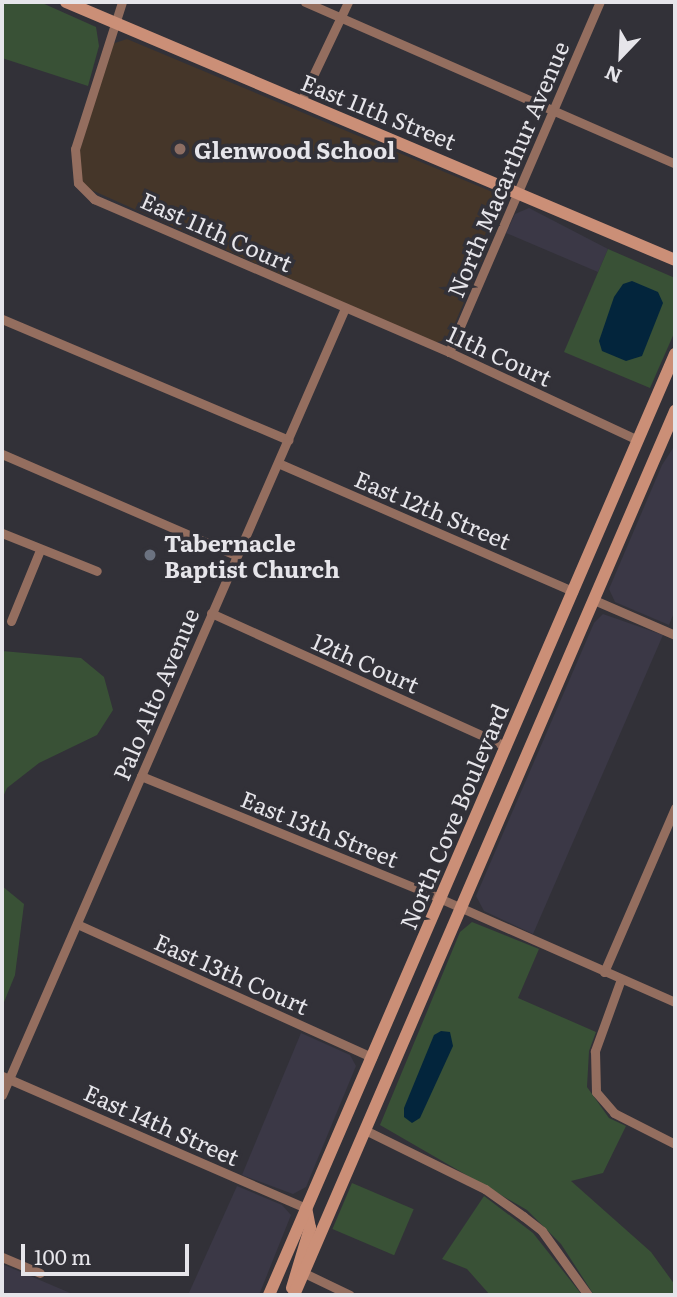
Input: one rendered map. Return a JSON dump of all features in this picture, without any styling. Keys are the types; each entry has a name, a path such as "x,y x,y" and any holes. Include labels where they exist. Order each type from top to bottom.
{"main road":[{"name":"East 11th Street","path":"66,2 518,191 675,260"},
{"name":"North Cove Boulevard","path":"269,1295 675,354"},
{"name":"North Cove Boulevard","path":"299,1271 365,1130 675,411"},
{"path":"293,1295 310,1232 306,1208"}],"street":[{"path":"113,22 122,2"},
{"path":"305,2 675,164"},
{"path":"301,101 348,2"},
{"name":"North Macarthur Avenue","path":"449,352 600,2"},
{"name":"East 11th Court","path":"113,22 75,149 78,183 94,199 345,308"},
{"name":"11th Court","path":"345,308 449,352 638,440"},
{"name":"Palo Alto Avenue","path":"2,1095 5,1077 77,924 235,555 345,308"},
{"path":"2,319 288,440"},
{"path":"2,454 235,555"},
{"name":"East 12th Street","path":"278,463 573,591"},
{"path":"2,533 97,571"},
{"path":"10,621 40,550"},
{"path":"594,600 675,635"},
{"name":"12th Court","path":"211,613 506,746"},
{"name":"East 13th Street","path":"141,776 440,898 675,1002"},
{"path":"604,972 675,808"},
{"name":"East 13th Court","path":"77,924 372,1057"},
{"path":"621,979 595,1051 593,1081 596,1092 614,1113 675,1144"},
{"name":"East 14th Street","path":"5,1077 306,1208"},
{"path":"365,1130 474,1183 523,1216 542,1231 588,1295"},
{"path":"2,1256 40,1273"},
{"path":"299,1271 350,1295"}],"shaded area":[{"path":"127,39 502,196 505,208 448,339 434,343 87,188 80,180 78,157 112,44"},
{"path":"529,208 608,249 598,272 506,233 515,214"},
{"path":"675,445 675,610 669,625 615,602 609,589 662,465"},
{"path":"603,614 663,635 533,934 484,911 476,896 594,623"},
{"path":"301,1033 350,1055 356,1066 306,1187 293,1194 242,1175"},
{"path":"237,1186 282,1205 291,1215 259,1295 188,1295"},
{"path":"2,1264 75,1295 2,1295"}],"green space":[{"path":"2,2 40,2 96,27 99,46 88,86 2,58"},
{"path":"608,249 675,278 675,331 650,388 564,352"},
{"path":"2,651 81,658 104,677 113,710 97,735 39,763 7,788 2,799"},
{"path":"2,886 24,904 15,975 2,1007"},
{"path":"472,922 539,949 518,998 596,1032 589,1051 587,1087 609,1118 626,1126 603,1173 571,1181 651,1252 675,1285 675,1295 594,1295 561,1244 527,1210 380,1125 460,932"},
{"path":"352,1183 414,1209 394,1255 332,1229"},
{"path":"484,1196 533,1233 582,1295 490,1295 467,1269 442,1259"}],"water":[{"path":"632,281 658,292 663,303 642,356 626,361 602,351 599,341 614,297 623,284"},
{"path":"441,1031 450,1032 453,1046 420,1118 412,1123 404,1117 404,1108 434,1035"}],"place":[{"name":"Glenwood School","path":"180,149"},
{"name":"Tabernacle Baptist Church","path":"150,555"}]}
